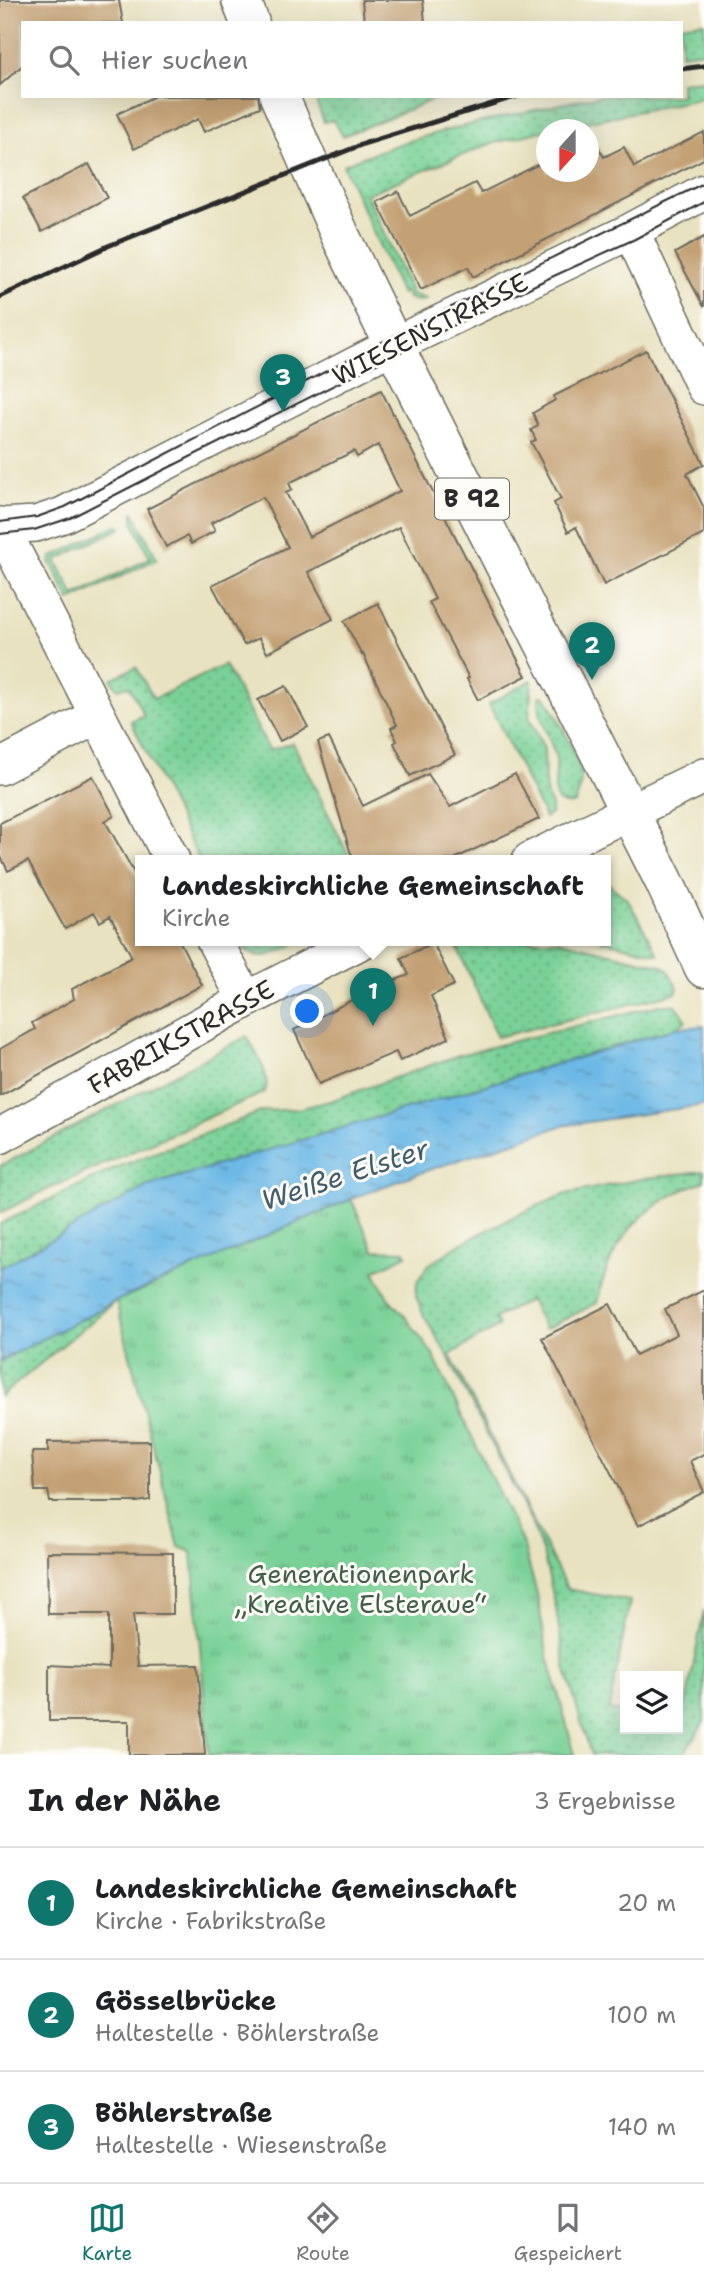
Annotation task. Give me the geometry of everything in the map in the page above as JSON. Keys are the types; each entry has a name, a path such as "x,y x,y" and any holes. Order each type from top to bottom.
{"main road":[{"path":"241,0 249,21"},
{"name":"B 92","path":"280,98 341,237 630,813 704,968"}],"street":[{"name":"WIESENSTRASSE","path":"0,526 36,524 63,515 394,345 631,231 704,192"},
{"path":"631,231 704,387"},
{"path":"0,526 169,855"},
{"path":"0,767 97,716"},
{"path":"541,855 704,776"},
{"path":"217,946 246,1000"},
{"name":"FABRIKSTRASSE","path":"0,1136 246,1000 352,946"}],"green space":[{"path":"704,22 704,51 683,54 683,25"},
{"path":"704,80 704,98 599,119 536,119 536,133 487,145 366,194 412,294 428,300 416,301 408,298 406,292 401,294 343,165 401,143 583,99 683,98 683,82"},
{"path":"315,98 441,98 343,136 333,120 324,122"},
{"path":"133,511 157,559 70,601 50,561 52,557 117,525 121,528 56,560 74,596 150,558 133,522"},
{"path":"225,665 269,750 293,743 349,855 197,855 131,721 144,715 129,686 118,689 111,679 136,667 154,699"},
{"path":"532,680 529,717 544,749 545,782 551,804 551,814 545,818 489,704"},
{"path":"543,695 571,746 581,776 575,803 572,804 562,803 555,794 556,758 539,707 539,698"},
{"path":"611,886 628,900 658,954 611,943"},
{"path":"243,946 290,946 277,953 260,956"},
{"path":"457,946 581,946 663,966 678,988 676,993 497,1037"},
{"path":"660,1005 675,1005 686,1021 677,1028 148,1186 0,1268 0,1224 113,1169 263,1111 298,1109 330,1101 459,1055"},
{"path":"247,1036 264,1071 267,1086 265,1092 0,1213 0,1166"},
{"path":"704,1171 704,1181 663,1200 632,1226 611,1260 597,1303 545,1329 530,1300 495,1318 499,1326 450,1355 567,1589 630,1601 609,1710 620,1713 620,1734 683,1734 683,1719 704,1610 704,1722 683,1755 591,1755 565,1667 556,1608 544,1557 530,1519 445,1351 424,1316 416,1296 417,1283 427,1266 462,1243 521,1213 566,1194 646,1178"},
{"name":"Generationenpark „Kreative Elsteraue“","path":"351,1199 374,1250 405,1251 407,1255 374,1271 388,1298 405,1316 433,1355 523,1544 537,1594 547,1653 575,1755 209,1755 192,1552 179,1547 116,1301"},
{"path":"116,1301 0,1397 0,1361"}],"water":[{"name":"Weiße Elster","path":"704,1026 704,1105 561,1126 408,1177 116,1301 0,1361 0,1268 148,1186 677,1028"}],"building":[{"path":"0,0 119,0 123,21 21,21 21,67 0,85"},
{"path":"362,0 423,0 425,21 364,21"},
{"path":"151,98 258,98 260,107 204,132 198,119 134,149 117,114"},
{"path":"704,132 704,159 473,277 468,267 421,290 377,202 398,191 410,216 475,183 481,193 536,166 536,182 599,182 599,148 604,157 624,147 634,167"},
{"path":"89,164 107,198 42,232 23,198"},
{"path":"704,237 704,307 675,253"},
{"path":"646,350 704,464 687,474 704,508 704,534 604,585 576,527 568,532 554,503 561,499 531,442 536,440 531,430 538,426 533,413 555,400 554,396"},
{"path":"381,390 526,676 478,700 429,602 435,599 399,527 308,572 333,619 267,653 259,638 244,645 212,585 288,547 263,497 211,523 215,531 191,544 187,536 166,547 147,509","holes":["378,445 400,491 309,537 286,493 292,490 289,483 354,451 357,457"]},
{"path":"378,603 455,755 410,776 394,743 397,741 391,728 397,725 344,621"},
{"path":"286,686 308,727 280,741 258,700"},
{"path":"329,738 363,806 428,774 450,807 515,774 539,819 463,855 352,855 318,742"},
{"path":"93,776 114,816 105,821 135,874 135,946 182,946 202,985 0,1096 0,1049 35,1029 32,1023 74,999 72,989 132,957 110,916 100,922 94,912 65,929 28,861 8,871 0,855 0,823"},
{"path":"427,946 434,946 454,985 431,996 449,1038 400,1061 396,1052 319,1084 294,1030 377,987 409,975 401,958"},
{"path":"704,1290 704,1454 690,1461 704,1492 638,1526 542,1338 610,1304 636,1355 677,1334 665,1309"},
{"path":"150,1441 150,1500 50,1502 48,1491 35,1491 32,1452 48,1452 48,1442"},
{"path":"47,1552 173,1553 173,1614 133,1614 138,1666 198,1665 205,1755 129,1755 129,1721 49,1721 49,1665 109,1668 109,1614 48,1614"}],"tram line":[{"path":"0,522 37,517 65,507 413,326 704,183"},
{"path":"0,534 34,530 70,518 545,280 635,239 704,202"}],"railway":[{"path":"683,69 704,66"},
{"path":"0,297 108,246 366,143 512,98"}],"place":[{"name":"Böhlerstraße","path":"283,412"},
{"name":"Gösselbrücke","path":"592,680"},
{"name":"Landeskirchliche Gemeinschaft","path":"373,1026"}]}
